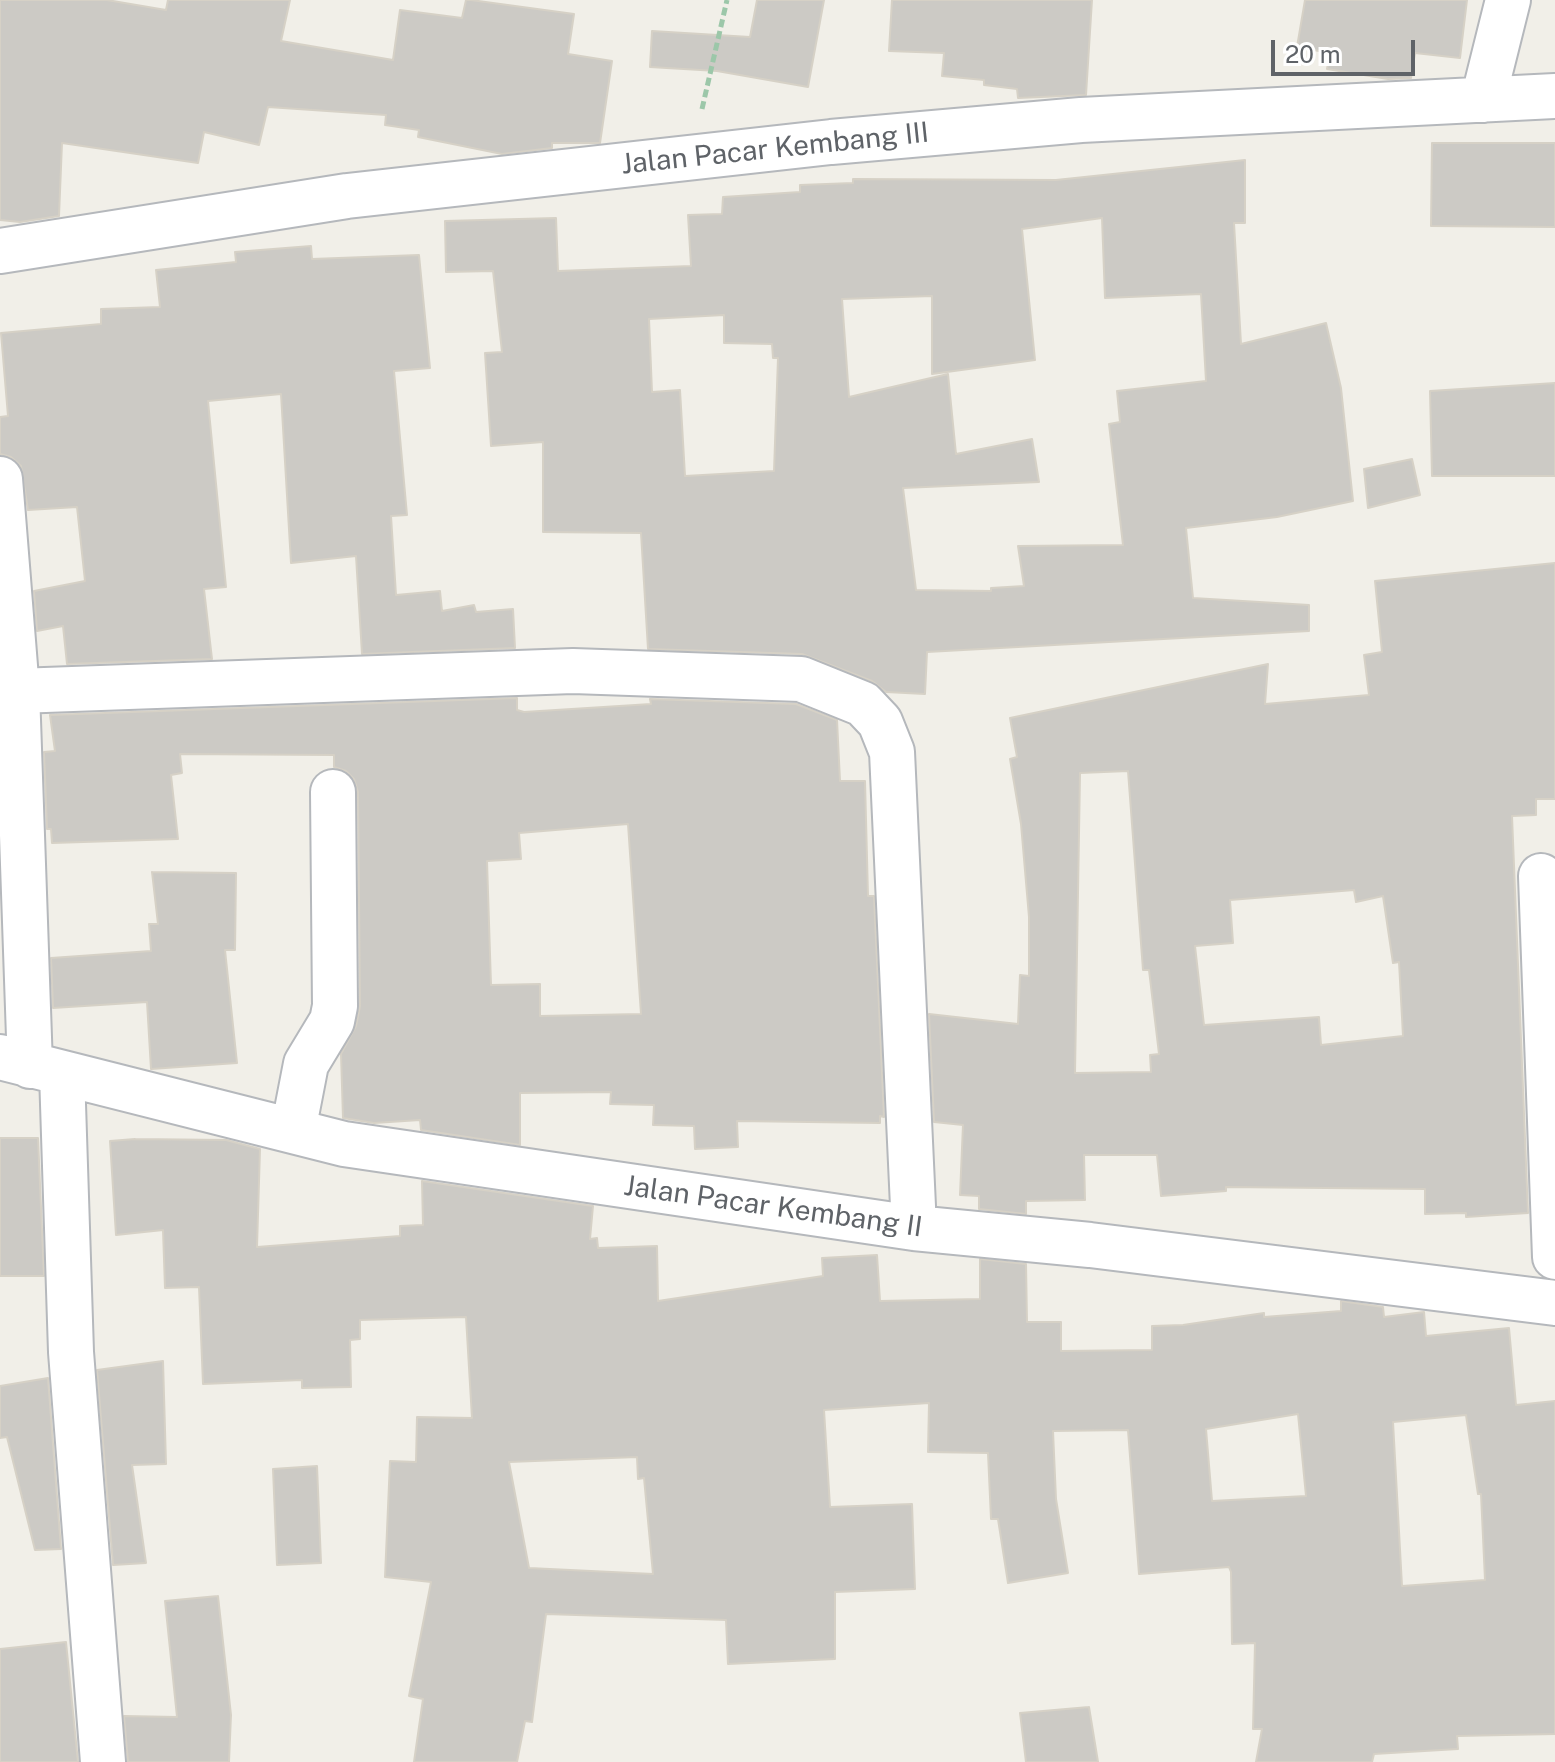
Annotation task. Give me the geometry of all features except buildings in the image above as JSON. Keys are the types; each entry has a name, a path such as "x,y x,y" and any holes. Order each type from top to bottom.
{"street":[{"path":"1483,100 1508,0"},
{"name":"Jalan Pacar Kembang III","path":"0,251 347,196 691,157 1066,121 1555,96"},
{"path":"0,479 17,691 31,1065 71,1352 103,1762"},
{"path":"17,691 573,671 801,679 863,704 880,722 892,752 914,1228"},
{"path":"293,1131 306,1064 332,1021 335,1006 333,792"},
{"path":"1541,876 1555,1257"},
{"name":"Jalan Pacar Kembang II","path":"31,1065 344,1144 914,1228 1090,1245 1555,1303"}],"path":[{"path":"691,157 727,0"}]}
